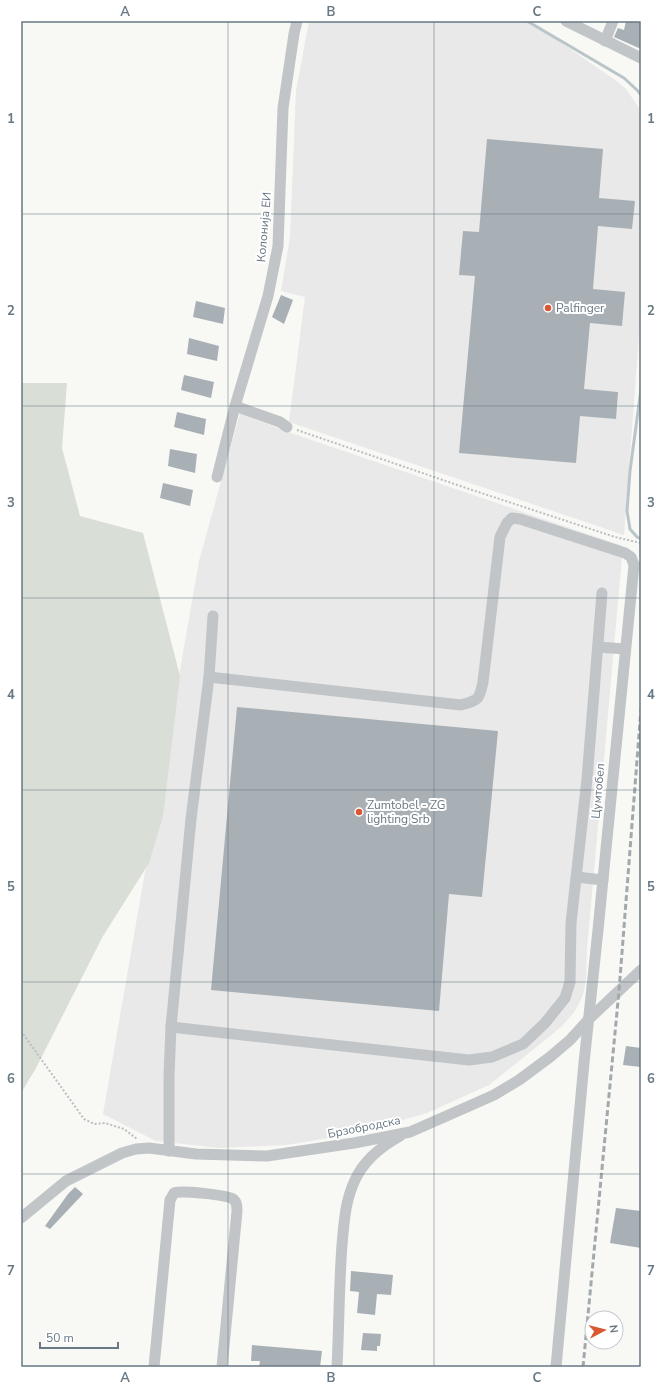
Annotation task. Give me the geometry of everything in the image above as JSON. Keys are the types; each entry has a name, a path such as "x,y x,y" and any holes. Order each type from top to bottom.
{"street":[{"name":"Колонија ЕИ","path":"217,477 235,406 268,296 278,246 284,108 294,34 298,21"},
{"path":"566,21 641,58"},
{"path":"605,41 613,21"},
{"path":"235,406 280,422 286,427"},
{"name":"Цумтобел","path":"209,677 461,705 474,702 480,697 483,682 500,537 507,523 512,518 520,519 625,553 631,557 634,565 588,1019 556,1367"},
{"path":"171,1027 469,1060 492,1057 523,1044 545,1024 565,998 570,982 571,923 587,778 602,593"},
{"path":"169,1150 169,1076 171,1027 191,819 209,677 213,616"},
{"path":"598,647 625,649"},
{"path":"576,878 603,880"},
{"name":"Брзобродска","path":"21,1218 66,1180 122,1152 149,1148 196,1154 268,1156 354,1143 410,1132 494,1095 519,1080 570,1040 588,1019 641,970"},
{"path":"337,1367 341,1261 345,1212 349,1196 355,1179 374,1154 391,1141 410,1132"},
{"path":"154,1367 170,1200 174,1193 182,1192 227,1197 234,1200 237,1204 222,1367"}],"path":[{"path":"286,427 615,537 641,543"},
{"path":"21,1031 84,1119 94,1124 105,1123 124,1129 149,1148"}],"shaded area":[{"path":"309,21 530,21 618,82 626,89 641,111 641,309 624,535 289,422 305,297 281,291 290,237 296,91"},
{"path":"21,383 67,383 62,448 80,516 143,533 180,676 163,816 149,863 103,936 36,1068 21,1093"},
{"path":"240,413 288,432 623,546 587,949 586,980 583,995 575,1011 562,1026 489,1085 427,1113 355,1134 286,1145 219,1148 156,1141 103,1114 199,561"}],"building":[{"path":"626,21 641,21 641,49 614,37 618,28 624,30"},
{"name":"Palfinger","path":"487,139 603,149 599,198 635,201 632,229 598,226 593,289 625,292 622,326 590,323 584,389 618,392 616,419 580,416 576,463 459,453 475,276 459,275 463,231 479,232"},
{"path":"281,295 293,300 284,324 272,317"},
{"path":"196,301 225,308 223,324 193,317"},
{"path":"189,338 219,346 217,361 187,354"},
{"path":"184,375 214,382 211,398 181,390"},
{"path":"177,412 206,419 204,435 174,427"},
{"path":"170,449 197,454 195,473 168,466"},
{"path":"163,483 193,490 190,506 160,498"},
{"name":"Zumtobel - ZG lighting Srb","path":"237,707 498,731 482,897 449,894 439,1011 211,990"},
{"path":"626,1046 641,1048 641,1067 623,1065"},
{"path":"75,1187 83,1194 50,1229 45,1226 68,1194"},
{"path":"616,1208 641,1211 641,1248 610,1243"},
{"path":"351,1271 393,1275 391,1295 377,1294 375,1315 357,1313 359,1292 350,1291"},
{"path":"363,1333 381,1334 380,1346 377,1346 377,1351 361,1350"},
{"path":"252,1345 322,1351 320,1367 259,1367 260,1361 251,1361"}],"waterway":[{"path":"527,21 624,78 641,95"},
{"path":"641,389 630,471 627,511 630,529 637,537 641,539"}],"railway":[{"path":"583,1367 619,991 641,709"}],"place":[{"name":"Palfinger","path":"548,308"},
{"name":"Zumtobel - ZG lighting Srb","path":"359,812"}]}
